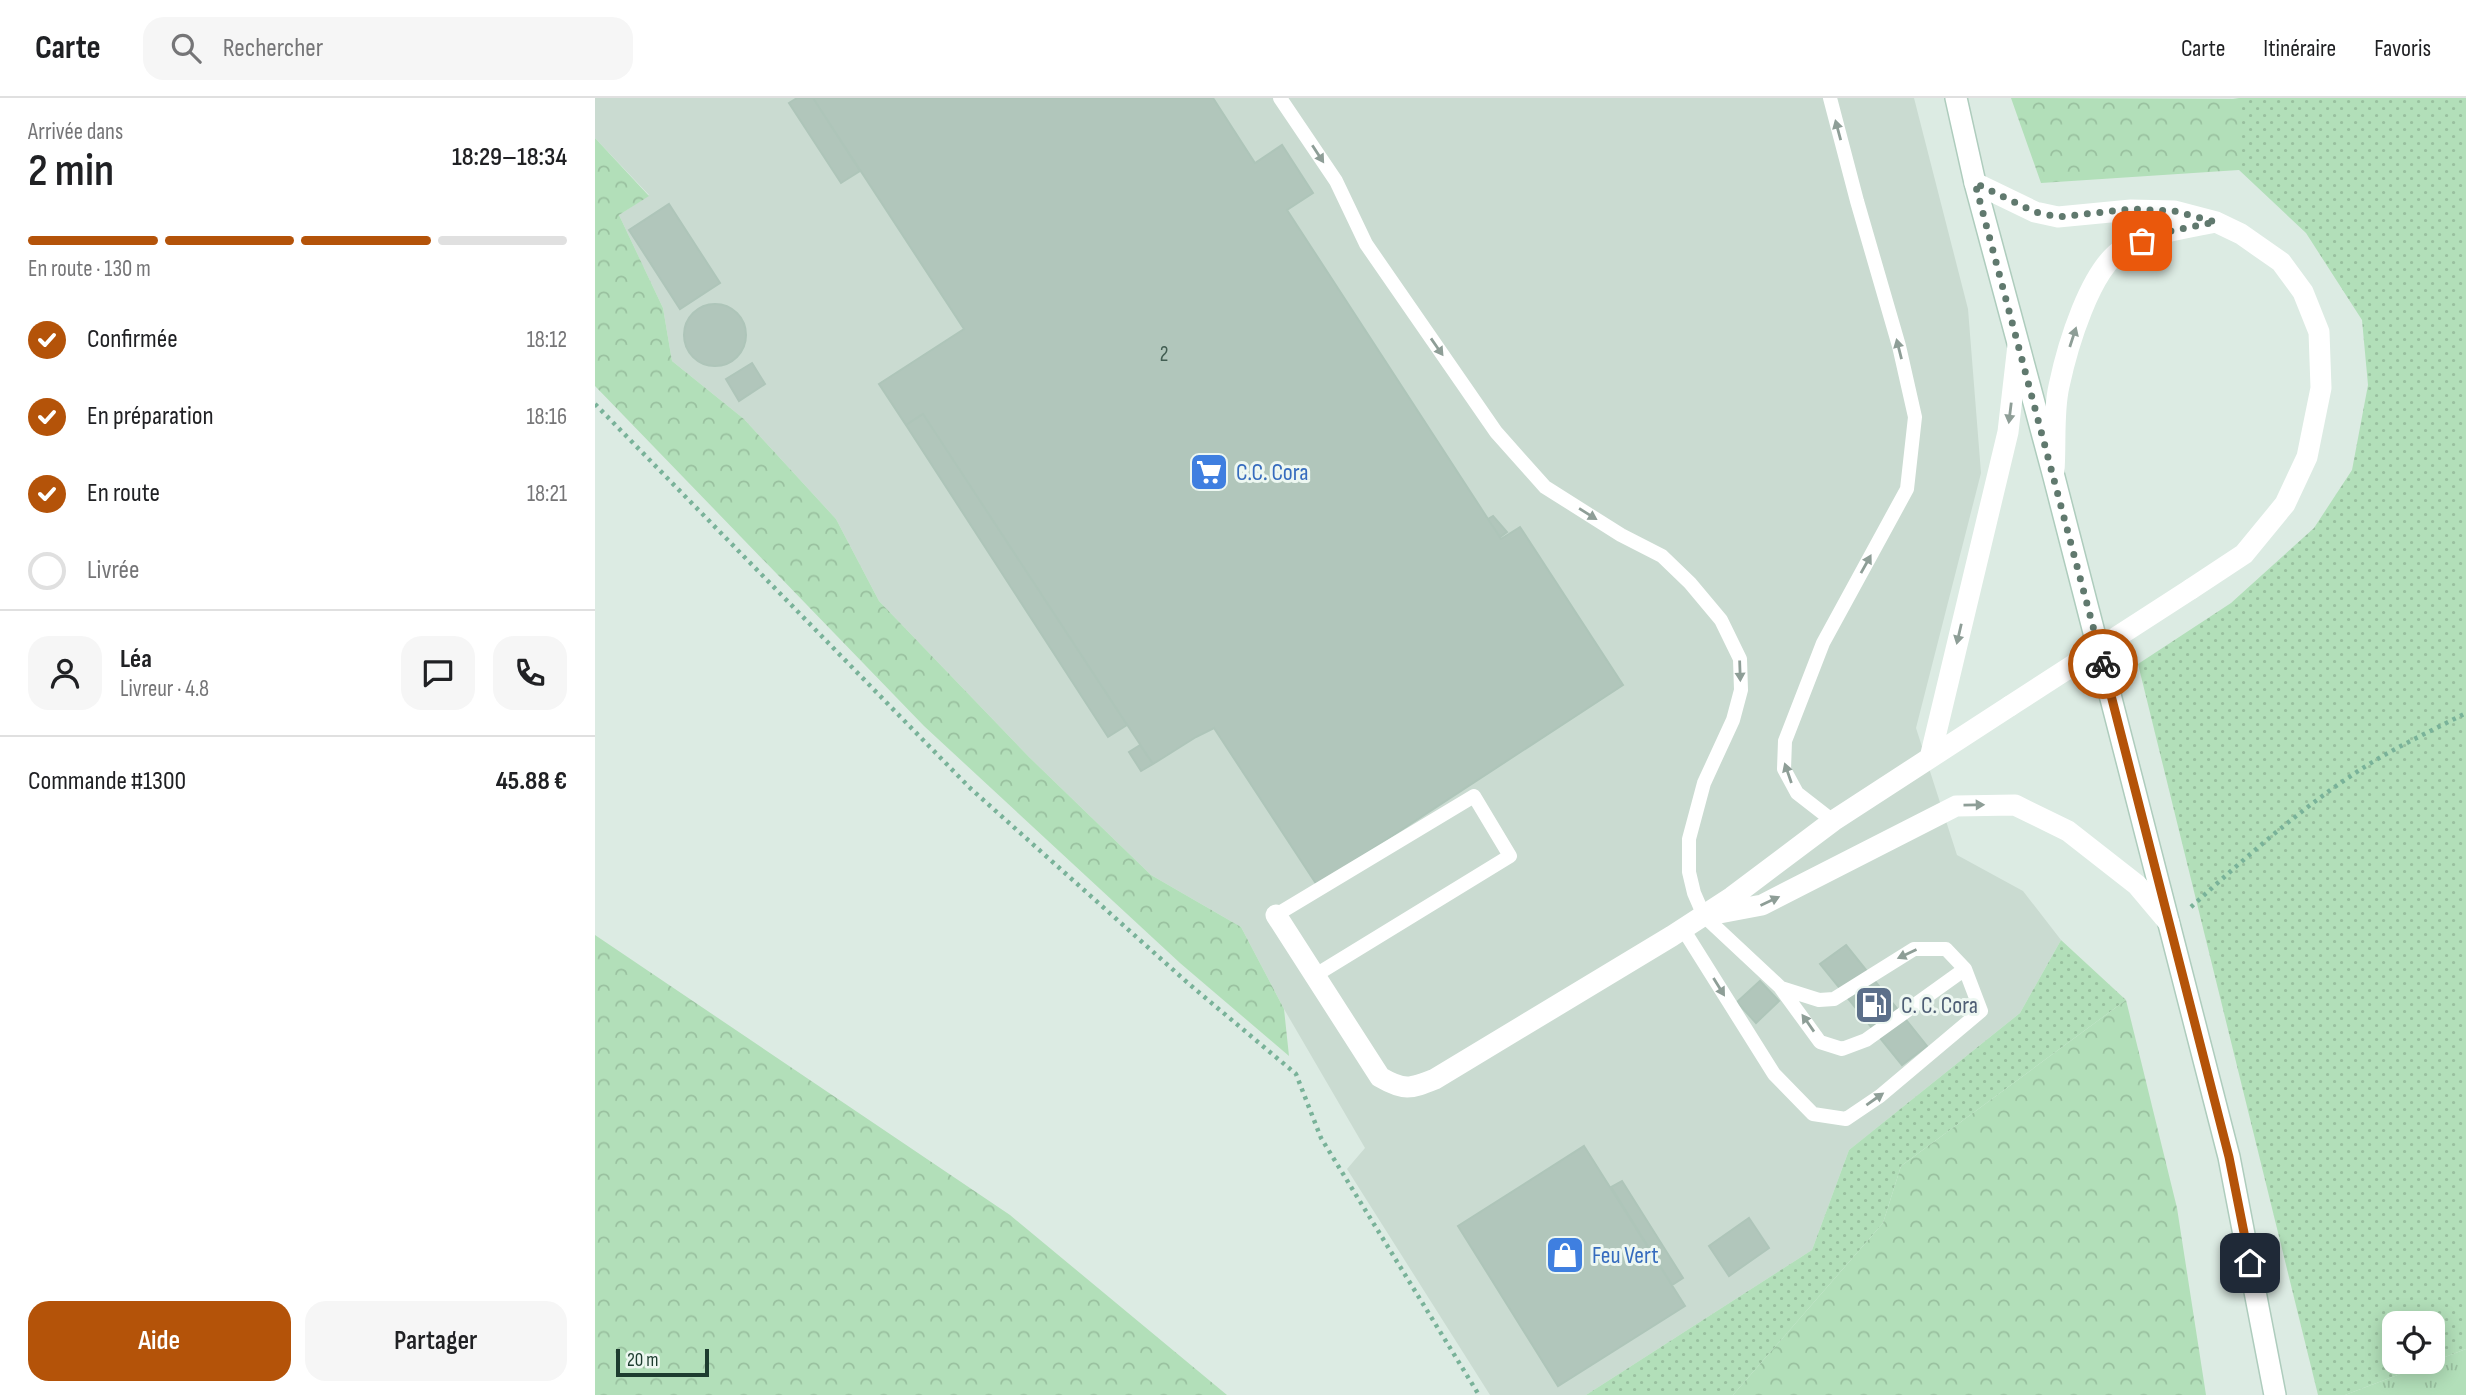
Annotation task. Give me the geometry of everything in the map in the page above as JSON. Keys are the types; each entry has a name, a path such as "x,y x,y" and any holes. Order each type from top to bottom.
{"street":[{"path":"1955,98 2229,1157 2275,1395"},
{"path":"1276,915 1380,1077 1394,1085 1412,1088 1435,1079 1704,916 1833,821 2245,554 2285,505 2307,457 2321,388 2319,332 2302,292 2281,262 2241,234 2216,222 2174,211 2131,209 2058,217 2035,212 1975,183"},
{"path":"2054,477 2058,388 2081,312 2097,277 2122,249 2161,233 2216,222"},
{"path":"1930,758 2008,432 2018,345"},
{"path":"1704,916 1762,905 1956,806 2015,805 2068,831 2137,885 2169,923"}],"lane":[{"path":"1280,98 1336,181 1366,244 1496,432 1545,487 1621,535 1662,556 1690,583 1721,620 1740,659 1741,690 1733,720 1704,783 1689,839 1689,872 1704,916 1780,988 1820,1042 1842,1049 1866,1040 1965,969"},
{"path":"1830,98 1899,346 1915,417 1907,489 1822,643 1786,741 1784,769 1797,793 1833,821"},
{"path":"1276,915 1474,796 1510,856 1314,976"},
{"path":"1683,929 1774,1074 1813,1114 1846,1119 1880,1096 1981,1011 1965,969 1946,949 1914,949 1834,999 1819,1000 1780,988"}],"path":[{"path":"595,404 969,788 1189,984 1296,1074 1321,1138 1479,1395"},
{"path":"2188,910 2285,825 2367,765 2466,713"}],"shaded area":[{"path":"595,98 1914,98 1968,309 1981,473 1916,728 1957,855 2023,891 2061,940 2020,1013 1849,1150 1812,1250 1586,1395 1490,1395 1347,1169 1365,1148 1284,1009 1241,927 1151,875 1029,757 879,601 836,519 744,419 672,361 663,308 619,215 649,195 595,138"}],"green space":[{"path":"2011,98 2239,99 2239,170 2041,183"},
{"path":"2233,98 2466,98 2466,1349 2445,1357 2445,1311 2382,1311 2382,1374 2400,1374 2345,1395 2318,1395 2138,664 2231,603 2314,528 2352,470 2368,385 2362,320 2306,233 2239,170 2239,99"},
{"path":"595,138 649,196 619,215 663,308 672,361 744,419 836,519 879,601 1029,757 1151,875 1241,927 1284,1009 1289,1056 1180,963 924,726 595,386"},
{"path":"595,935 1010,1215 1227,1395 595,1395"},
{"path":"2061,940 2126,1000 1901,1166 1883,1223 1733,1395 1586,1395 1812,1250 1849,1150 2020,1013"},
{"path":"2126,1000 2177,1208 2206,1395 1733,1395 1883,1223 1901,1166"},
{"path":"2466,1349 2466,1395 2345,1395 2400,1374 2445,1374 2445,1357"}],"building":[{"path":"797,98 813,98 860,171 841,183 789,103"},
{"name":"C.C. Cora","path":"813,98 1213,98 1255,163 1282,145 1313,193 1287,210 1501,539 1520,527 1623,685 1317,885 1214,728 1153,764 923,414 906,425 879,384 964,329"},
{"path":"669,204 720,283 680,309 629,230"},
{"path":"709,304 721,304 737,313 744,323 744,347 737,357 721,366 709,366 698,361 689,352 684,341 684,329 689,318 698,309"},
{"path":"752,363 765,384 739,401 726,379"},
{"path":"923,414 1127,725 1108,737 906,425"},
{"path":"1493,516 1507,532 1500,537 1488,519"},
{"path":"1140,745 1153,764 1141,771 1129,752"},
{"name":"C. C. Cora","path":"1846,945 1927,1046 1902,1065 1820,964"},
{"path":"1760,981 1779,1001 1756,1023 1737,1002"},
{"name":"Feu Vert","path":"1584,1146 1685,1306 1558,1386 1458,1226"},
{"path":"1622,1181 1683,1278 1672,1285 1611,1187"},
{"path":"1749,1218 1769,1248 1729,1276 1709,1246"}],"way so far":[{"path":"2103,664 1975,183 2035,212 2058,217 2131,209 2174,211 2216,222 2161,233 2142,241"}],"place":[{"name":"C.C. Cora","path":"1209,472"},
{"name":"C. C. Cora","path":"1874,1005"},
{"name":"Feu Vert","path":"1565,1255"}],"route":[{"path":"2103,664 2229,1157 2250,1263"}]}
